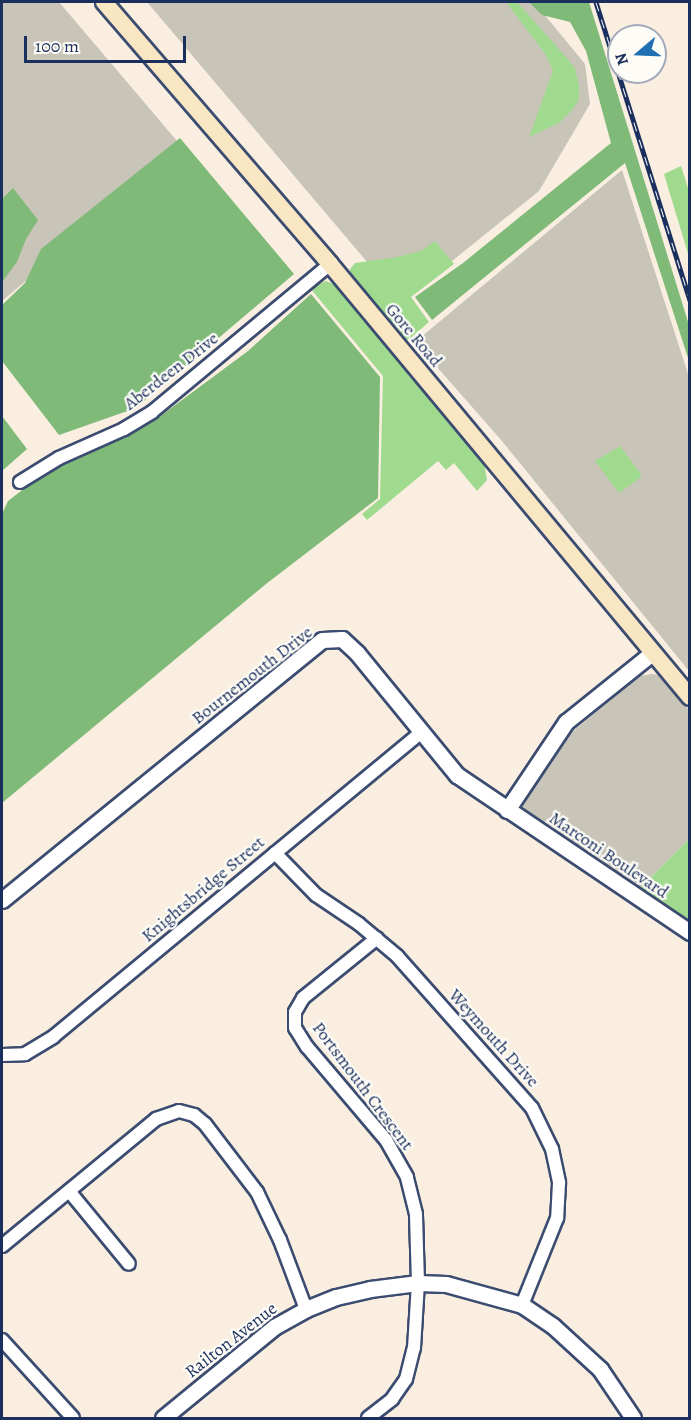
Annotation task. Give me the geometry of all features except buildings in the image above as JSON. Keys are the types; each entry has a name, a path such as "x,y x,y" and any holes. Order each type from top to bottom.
{"main road":[{"name":"Gore Road","path":"104,2 330,264 690,697"}],"street":[{"name":"Aberdeen Drive","path":"20,482 59,458 124,429 152,412 330,264"},
{"name":"Bournemouth Drive","path":"2,900 321,640 342,639 350,646 457,775 507,810"},
{"path":"507,810 566,722 652,653"},
{"name":"Knightsbridge Street","path":"2,1055 25,1054 53,1037 420,733"},
{"name":"Marconi Boulevard","path":"507,810 690,932"},
{"name":"Weymouth Drive","path":"275,853 316,895 377,938 397,956 532,1108 552,1149 560,1183 557,1218 522,1305"},
{"name":"Portsmouth Crescent","path":"368,1419 392,1399 406,1379 414,1348 418,1283 416,1214 407,1177 386,1140 307,1047 295,1028 295,1012 303,998 377,938"},
{"path":"2,1246 156,1119 178,1111 194,1114 205,1124 257,1192 280,1240 306,1309"},
{"path":"69,1191 129,1264"},
{"name":"Railton Avenue","path":"163,1419 273,1327 306,1309 336,1297 370,1289 418,1283 446,1284 522,1305 553,1326 600,1369 633,1419"},
{"path":"2,1340 73,1419"}],"shaded area":[{"path":"2,2 59,2 183,148 2,301"},
{"path":"147,2 534,2 585,64 590,104 539,191 401,302"},
{"path":"622,170 689,377 689,671 502,441 415,342"},
{"path":"660,675 689,710 689,839 639,889 530,818 523,806 527,792 566,737 640,676"}],"green space":[{"path":"506,2 517,2 565,56 575,68 579,86 579,100 572,110 559,123 529,137 553,71 546,55"},
{"path":"529,2 589,2 607,60 607,84 614,84 689,325 689,361 625,163 432,320 415,297 463,263 611,143 586,51 570,22 542,15"},
{"path":"180,138 294,274 136,408 59,435 2,361 2,305 25,283 41,249"},
{"path":"681,166 689,191 689,257 664,174"},
{"path":"13,188 38,220 26,239 17,262 2,282 2,199"},
{"path":"435,241 454,264 411,297 429,322 406,342 350,275 350,269 355,263 421,251"},
{"path":"326,281 335,285 484,463 487,480 477,491 454,463 446,470 438,461 367,520 362,514 380,499 383,376 310,288"},
{"path":"311,294 380,377 378,498 266,584 2,803 2,514 8,501 39,477 151,423 248,351"},
{"path":"2,416 27,449 2,471"},
{"path":"620,446 641,474 640,478 619,493 595,461"},
{"path":"689,839 689,923 639,889"}],"railway":[{"path":"596,2 690,301"}]}
